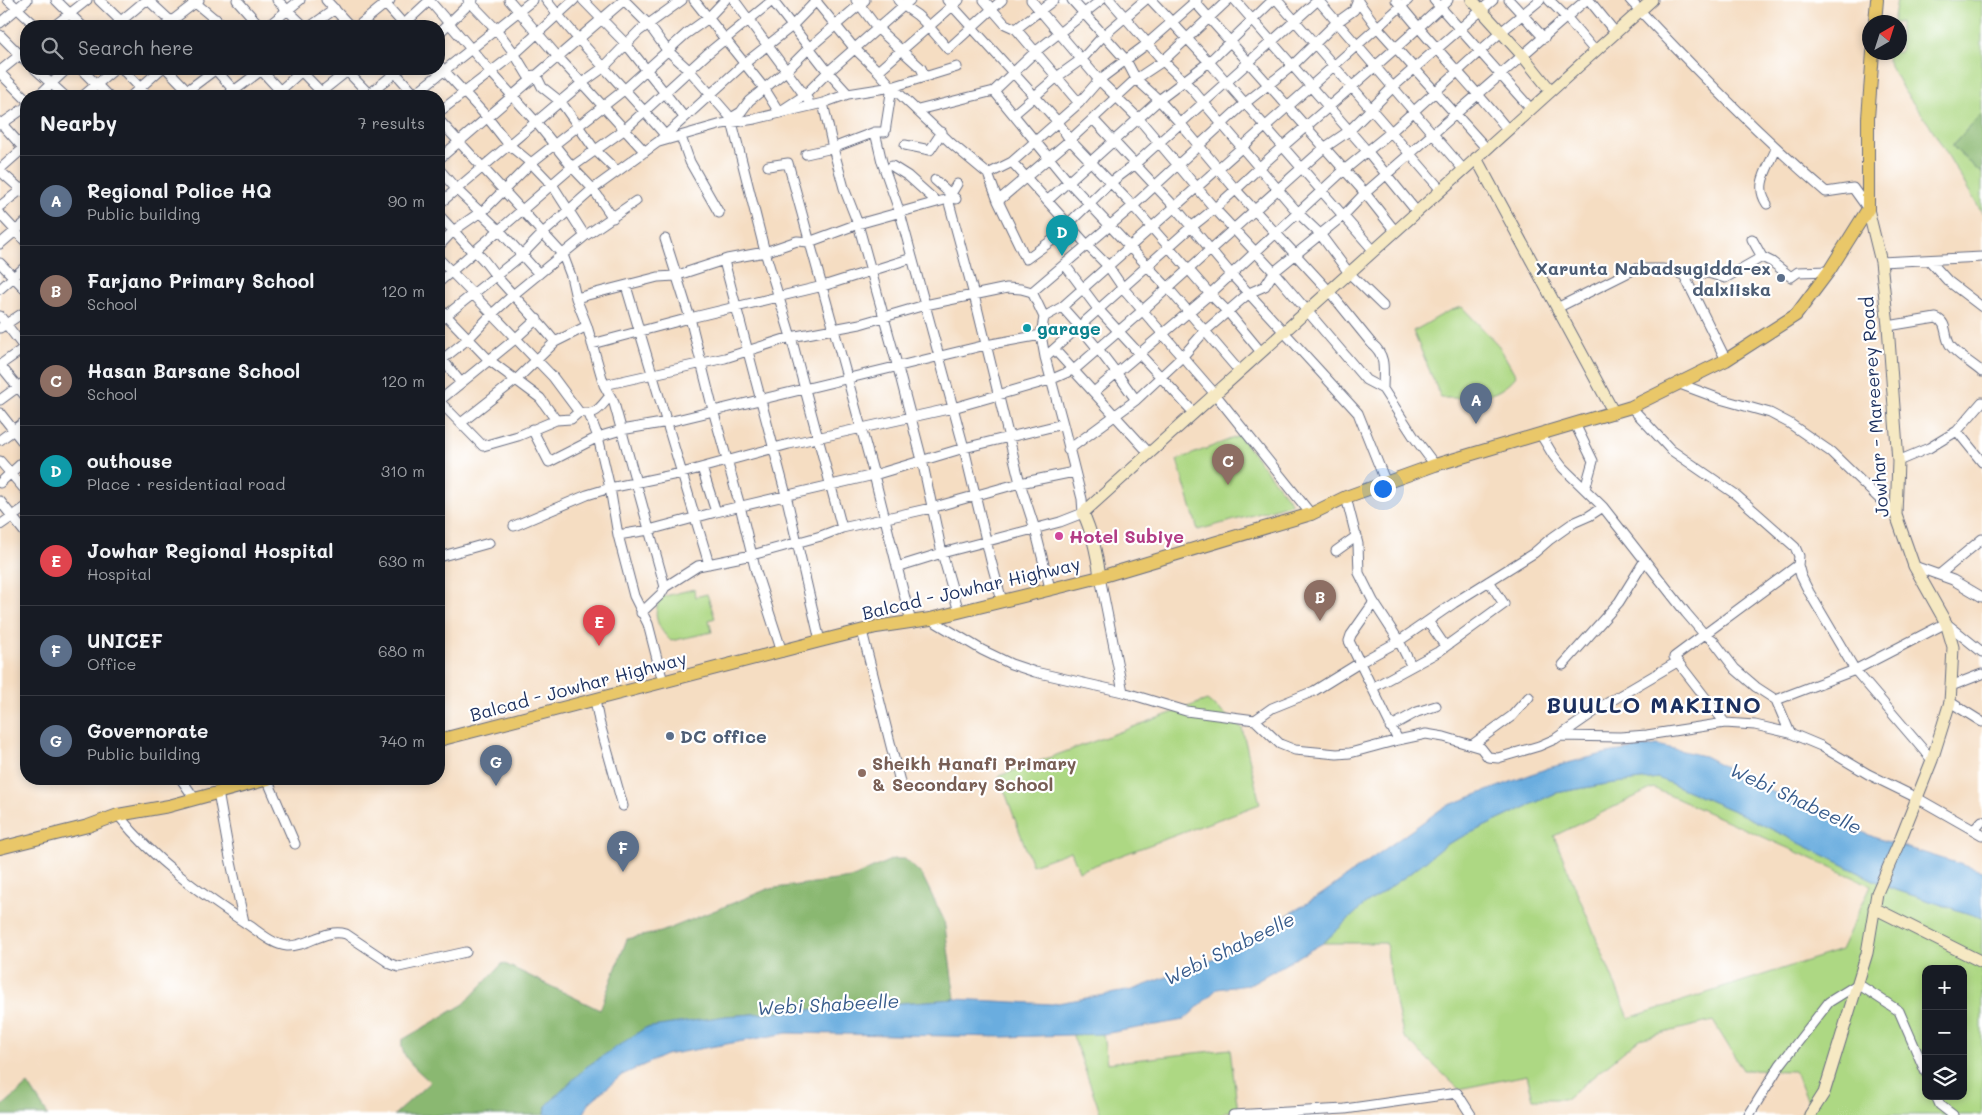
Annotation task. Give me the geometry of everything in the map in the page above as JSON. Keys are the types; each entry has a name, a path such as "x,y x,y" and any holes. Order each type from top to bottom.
{"main road":[{"path":"1876,15 1877,0"},
{"path":"1868,209 1868,118 1872,60"},
{"name":"Balcad - Jowhar Highway","path":"445,738 820,641 862,631 930,619 1100,577 1311,514 1346,497 1435,466 1631,407 1726,360 1796,315 1829,270 1868,209"},
{"path":"0,848 88,826 118,815 195,799 245,785"}],"street":[{"path":"8,0 30,20"},
{"path":"0,23 27,0"},
{"path":"56,0 76,20"},
{"path":"62,20 87,0"},
{"path":"99,0 116,20"},
{"path":"126,20 148,0 167,20"},
{"path":"239,0 255,20"},
{"path":"277,0 298,20"},
{"path":"275,20 300,0"},
{"path":"326,0 344,20"},
{"path":"409,20 429,0 445,20"},
{"path":"509,0 645,152"},
{"path":"445,65 533,0"},
{"path":"546,0 577,40 644,110 662,138"},
{"path":"445,108 514,53 574,0"},
{"path":"584,0 626,44 684,118"},
{"path":"445,154 624,0 649,24 668,50 712,95 732,120 765,252 791,338 842,528"},
{"path":"445,199 582,83 603,68 649,24 682,0"},
{"path":"694,0 764,88 779,112"},
{"path":"445,240 453,231 480,213 531,163 624,90 686,34 708,19 726,0"},
{"path":"734,0 769,44 806,95 811,106"},
{"path":"445,277 553,186 572,167 625,129 707,54 772,0 828,72 848,94"},
{"path":"445,312 472,295 496,276 522,255 543,233 593,189 662,138 712,95 745,63 792,27 816,0 855,49 878,71 892,88 942,132 952,144 988,174 998,201 1026,259 1054,239 1110,183 1158,144 1318,0 1355,46 1393,87 1412,112 1434,134 1463,170"},
{"path":"984,0 1005,24 1016,29 1079,103"},
{"path":"779,112 806,95 828,72 878,29 904,2 948,49 1002,0"},
{"path":"1031,0 1099,80 1139,120 1158,144 1198,186 1215,209 1235,228 1274,272 1366,380 1383,389 1435,466"},
{"path":"1016,29 1054,0"},
{"path":"1072,0 1126,60 1136,79 1180,123 1236,190 1275,234 1296,253 1372,344 1380,350 1383,360 1383,389"},
{"path":"918,110 994,91 1034,52 1101,0"},
{"path":"1110,0 1147,44 1183,80 1299,214 1320,234 1349,273 1382,306"},
{"path":"1014,114 1057,77 1082,59 1103,36 1145,0"},
{"path":"1151,0 1209,62 1374,251"},
{"path":"998,201 1070,140 1136,79 1163,61 1228,0"},
{"path":"1235,0 1387,174 1417,212"},
{"path":"1047,200 1139,120 1159,100 1209,62 1275,0 1441,190"},
{"path":"1032,292 1088,246 1244,104 1292,66 1336,23 1354,10 1357,0"},
{"path":"1357,0 1377,27 1487,149"},
{"path":"1044,357 1191,227 1215,209 1259,167 1396,48 1438,4 1448,0"},
{"path":"1472,0 1523,56 1551,91"},
{"path":"514,526 587,495 610,488 637,484 774,448 952,408 999,393 1050,380 1074,369 1142,312 1324,148 1349,131 1393,87 1416,69 1493,0"},
{"path":"1509,0 1544,38"},
{"path":"1094,392 1210,294 1344,171 1391,132 1501,32 1540,0"},
{"path":"1549,0 1595,51"},
{"path":"1068,450 1136,400 1183,356 1205,331 1249,293 1265,286 1274,272 1344,215 1365,193 1587,0 1614,32"},
{"path":"1630,0 1776,150 1826,192 1853,188 1868,209"},
{"path":"897,567 1083,513 1614,32 1652,0"},
{"path":"175,20 195,1 216,19"},
{"path":"365,20 386,1 399,20"},
{"path":"445,27 470,1 496,29 528,76 536,76"},
{"path":"988,174 1012,162 1079,103 1099,80 1147,44 1195,1 1365,193 1395,231"},
{"path":"732,120 749,101 787,70 860,2 878,29 900,51 921,68 925,77"},
{"path":"878,71 952,2 972,28 1058,122 1070,140 1133,206 1228,312 1261,352"},
{"path":"1044,317 1062,307 1174,206 1312,87 1402,2 1418,27 1479,94 1508,130"},
{"path":"1438,4 1531,109"},
{"path":"320,20 334,9"},
{"path":"445,20 513,95 572,167 593,189 612,218"},
{"path":"0,35 20,52"},
{"path":"20,58 0,72 20,93"},
{"path":"662,138 681,136 732,120 755,119 824,103 848,94 892,88 958,67"},
{"path":"445,72 487,117 509,144 553,186 585,236"},
{"path":"42,75 59,90"},
{"path":"44,90 60,75"},
{"path":"87,75 102,90"},
{"path":"91,90 108,75"},
{"path":"128,75 140,88"},
{"path":"138,90 154,75"},
{"path":"172,75 184,90"},
{"path":"191,90 208,75"},
{"path":"219,75 230,90"},
{"path":"238,90 255,75"},
{"path":"266,75 277,90"},
{"path":"284,90 296,75"},
{"path":"305,75 316,90"},
{"path":"325,90 341,75"},
{"path":"352,75 364,90"},
{"path":"375,90 391,75"},
{"path":"399,75 410,90"},
{"path":"420,90 434,75"},
{"path":"536,76 542,87 561,102 594,150 617,171"},
{"path":"806,154 833,148 875,132 884,132 892,88"},
{"path":"994,91 1089,204 1168,288 1187,313 1240,372"},
{"path":"824,103 833,148 844,188 858,224 898,368 909,417 922,460 942,553 959,612"},
{"path":"20,111 1,124 20,143"},
{"path":"1093,119 1174,206 1231,274 1358,413 1386,483"},
{"path":"445,127 522,212 563,254 604,385 622,430 665,587"},
{"path":"875,132 882,162 900,213 940,357 1002,601"},
{"path":"906,145 930,150 942,132"},
{"path":"681,136 690,162 719,213"},
{"path":"1767,204 1762,196 1760,185 1776,150"},
{"path":"20,152 0,170 20,186"},
{"path":"1476,158 1614,413"},
{"path":"1012,162 1108,266 1142,312 1163,333 1215,394 1311,514"},
{"path":"768,166 788,163 874,475 911,622"},
{"path":"892,166 908,176 937,202"},
{"path":"445,176 500,231 539,274"},
{"path":"935,180 951,197 1020,483 1036,528 1050,588"},
{"path":"576,298 658,278 675,276 724,261 765,252 797,241 809,242 858,224 951,197 957,184"},
{"path":"0,206 20,193"},
{"path":"445,355 468,338 513,295 585,236 636,201"},
{"name":"Jowhar - Mareerey Road","path":"1810,1115 1824,1093 1858,984 1867,953 1877,893 1932,760 1950,702 1953,647 1946,623 1914,566 1896,515 1898,461 1888,326 1881,262 1868,209"},
{"path":"0,214 20,235"},
{"path":"445,222 470,249 476,251 555,342"},
{"path":"0,244 20,227"},
{"path":"665,239 675,276 690,318 752,555 782,652"},
{"path":"1752,239 1762,257 1772,262 1791,277 1798,272 1829,270"},
{"path":"1557,308 1635,269 1663,269 1684,275 1708,273 1725,278 1762,257"},
{"path":"1881,262 1982,257"},
{"path":"592,344 737,306 823,286 912,258"},
{"path":"1929,260 1948,281 1982,308"},
{"path":"724,261 786,495 820,641"},
{"path":"0,263 20,284"},
{"path":"1065,265 1098,309 1141,353 1194,413"},
{"path":"445,266 553,377 579,412 589,414 596,412 610,396"},
{"path":"0,289 20,272"},
{"path":"1684,275 1726,360"},
{"path":"626,286 709,564"},
{"path":"604,385 725,358 791,338 884,318 925,305 1007,288 1021,288 1032,292 1044,317 1041,335 1044,357 1063,424 1083,513 1097,553 1123,692"},
{"path":"1062,307 1117,372 1136,400"},
{"path":"3,326 20,315"},
{"path":"0,316 3,326 20,344"},
{"path":"445,318 468,338 489,360 540,398 556,420"},
{"path":"445,396 537,319"},
{"path":"1888,326 1939,319 1943,321 1950,345 1982,372"},
{"path":"461,422 517,379 555,342 587,326"},
{"path":"532,429 549,462 598,437 622,430 668,422 760,398 898,368 986,345 1041,335"},
{"path":"1054,349 1149,453"},
{"path":"20,352 0,365 20,390"},
{"path":"445,364 462,383"},
{"path":"1680,384 1720,399 1770,413 1789,423 1830,452 1896,515"},
{"path":"0,400 18,387"},
{"path":"1898,461 1929,448 1957,431 1982,402"},
{"path":"445,407 483,446 518,436 556,420 571,419 579,412"},
{"path":"1631,407 1671,450 1735,494 1795,547 1799,556 1798,565 1809,592 1855,670 1932,760"},
{"path":"0,413 20,439"},
{"path":"589,414 598,437 610,488 618,535 634,596 648,624 663,682"},
{"path":"618,535 649,530 740,506 874,475 964,448 1063,424"},
{"path":"1575,424 1593,461 1585,490"},
{"path":"0,440 20,425"},
{"path":"1957,431 1982,462"},
{"path":"1541,435 1553,455 1603,507 1704,634 1713,640 1744,678 1776,700 1790,733"},
{"path":"0,461 20,485"},
{"path":"0,483 20,465"},
{"path":"702,468 716,512"},
{"path":"642,613 661,594 665,587 691,569 752,555 821,536 842,528 931,508 1020,483 1074,472"},
{"path":"1346,497 1358,544 1359,573 1373,601 1399,641 1411,665"},
{"path":"0,501 20,526"},
{"path":"1255,720 1272,708 1314,691 1399,641 1534,553 1574,523 1603,507"},
{"path":"0,525 20,512"},
{"path":"1336,551 1356,536"},
{"path":"1940,574 1982,539"},
{"path":"445,555 489,543"},
{"path":"1563,665 1619,602 1646,560"},
{"path":"1725,723 1674,657 1798,565"},
{"path":"1914,566 1940,574 1981,595"},
{"path":"1372,688 1411,665 1438,652 1504,604 1490,580"},
{"path":"1373,601 1349,638 1390,727 1398,740"},
{"path":"930,619 982,650 1011,664 1034,672 1123,692 1186,710 1255,720 1280,744 1295,750 1343,753 1426,734 1444,736 1481,748 1488,757 1498,758 1539,746 1560,736 1604,705 1677,662"},
{"path":"1428,621 1445,646"},
{"path":"1776,700 1855,670 1946,623 1982,652"},
{"path":"862,631 900,782"},
{"path":"1951,686 1982,674"},
{"path":"1472,746 1512,716 1529,697"},
{"path":"595,700 623,806"},
{"path":"1950,702 1982,722"},
{"path":"1390,727 1417,712 1436,706"},
{"path":"1560,736 1647,735 1725,723 1756,725 1790,733 1822,746 1868,774 1916,798 1978,833 1982,821"},
{"path":"185,785 195,799"},
{"path":"270,785 295,844"},
{"path":"218,792 244,922"},
{"path":"118,815 152,854 188,884 266,936 287,946 328,934 341,933 346,934 391,964 399,967 466,952"},
{"path":"1874,908 1982,962"},
{"path":"1749,1115 1780,1065 1829,1002 1858,984 1898,1011 1922,1064"},
{"path":"1233,1115 1345,1112 1457,1093 1471,1115"},
{"path":"1938,1100 1940,1105 1953,1115"}],"green space":[{"path":"1897,0 1982,0 1982,113 1952,146 1982,174 1982,213 1931,127 1904,91 1887,60 1907,60 1907,15 1894,15"},
{"path":"1982,113 1982,174 1952,146"},
{"path":"1462,307 1499,346 1516,376 1500,390 1491,394 1473,398 1441,398 1413,331 1443,314"},
{"path":"1239,436 1292,503 1198,530 1177,460"},
{"path":"694,589 695,597 707,594 715,618 709,620 712,632 671,641 657,621 658,603 661,597"},
{"path":"1207,700 1242,728 1260,804 1079,871 1071,851 1032,865 999,776"},
{"path":"1658,778 1741,814 1890,888 1982,918 1982,1115 1800,1115 1808,1102 1795,1071 1743,1070 1713,1021 1639,1039 1566,1099 1533,1099 1527,1075 1459,1089 1404,1037 1392,986 1386,943 1323,943 1363,906 1409,874 1445,845 1556,793","holes":["1653,788 1871,885 1841,950 1629,1018 1554,836"]},
{"path":"893,859 905,859 922,875 944,920 955,999 726,1016 546,1106 545,1115 394,1115 430,1082 406,1058 403,1052 402,1040 464,1004 503,963 600,1010 627,939 661,932 768,889 851,878"},
{"path":"1072,1033 1103,1034 1107,1063 1230,1049 1238,1111 1224,1112 1224,1115 1101,1115"},
{"path":"28,1084 48,1115 0,1115 0,1108"}],"water":[{"path":"1657,745 1704,756 1783,797 1876,838 1982,871 1982,918 1890,888 1741,814 1658,778 1607,784 1556,793 1445,845 1409,874 1363,906 1323,943 1248,985 1217,989 1184,1020 1103,1034 1004,1037 787,1033 666,1055 622,1075 590,1102 583,1115 545,1115 546,1106 586,1067 645,1028 726,1016 955,999 1052,1004 1132,990 1215,959 1322,894 1444,807 1548,768 1607,753"}],"place":[{"name":"outhouse","path":"1062,256"},
{"name":"Xarunta Nabadsugidda-ex dalxiiska","path":"1781,278"},
{"name":"garage","path":"1027,328"},
{"name":"Regional Police HQ","path":"1476,424"},
{"name":"Hasan Barsane School","path":"1228,485"},
{"name":"Hotel Subiye","path":"1059,536"},
{"name":"Farjano Primary School","path":"1320,621"},
{"name":"Jowhar Regional Hospital","path":"599,646"},
{"name":"DC office","path":"670,736"},
{"name":"Sheikh Hanafi Primary & Secondary School","path":"862,773"},
{"name":"Governorate","path":"496,786"},
{"name":"UNICEF","path":"623,872"}],"district":[{"name":"BUULLO MAKIINO","path":"1654,704"}],"water label":[{"name":"Webi Shabeelle","path":"1796,798"},
{"name":"Webi Shabeelle","path":"1229,948"},
{"name":"Webi Shabeelle","path":"828,1004"}]}
